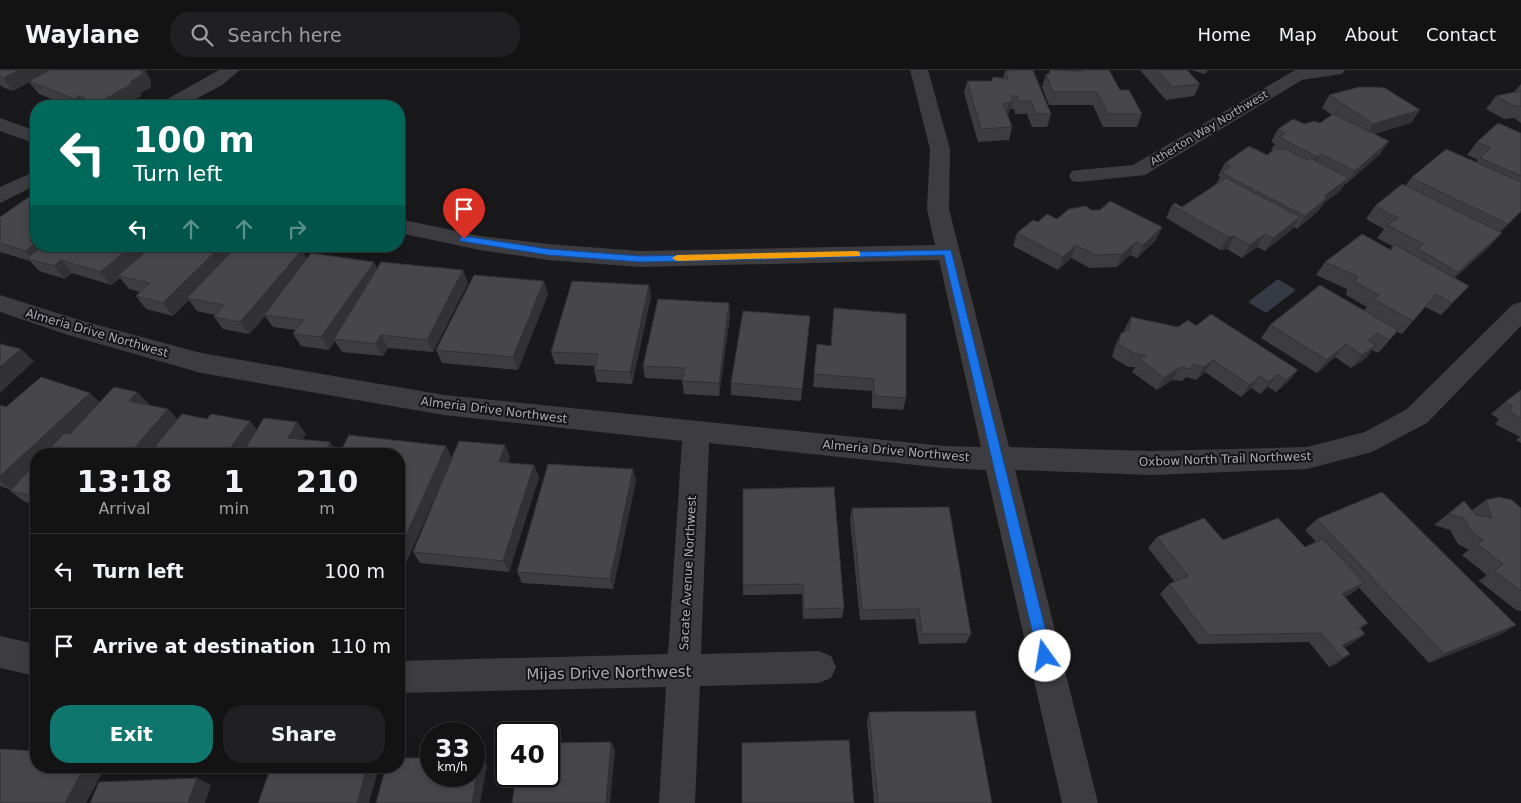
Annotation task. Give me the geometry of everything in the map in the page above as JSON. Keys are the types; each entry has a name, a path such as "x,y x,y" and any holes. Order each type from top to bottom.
{"street":[{"path":"181,100 216,82 231,70"},
{"path":"919,70 940,149 938,209 1080,803"},
{"name":"Atherton Way Northwest","path":"1078,176 1138,171 1297,76 1336,70"},
{"path":"0,124 30,136"},
{"path":"0,196 30,180"},
{"path":"405,227 480,243 548,252 640,259 948,252"},
{"name":"Almeria Drive Northwest","path":"0,303 74,328 201,363 444,405 944,457 998,459"},
{"name":"Oxbow North Trail Northwest","path":"998,459 1152,464 1308,458 1372,441 1417,416 1521,311"},
{"name":"Sacate Avenue Northwest","path":"677,803 696,432"},
{"path":"0,652 30,659"},
{"name":"Mijas Drive Northwest","path":"405,677 683,672 819,667"}],"shaded area":[{"path":"1278,279 1296,290 1266,313 1248,302"}],"building":[{"path":"0,70 19,70 3,78 0,77"},
{"path":"50,70 142,70 142,75 130,82 133,83 103,100 82,100 85,98 79,96 74,99 29,81"},
{"path":"1033,70 1051,114 1036,114 1031,101 1019,101 1017,96 1011,96 1013,100 1009,103 1003,103 1012,127 981,129 967,81 992,81 992,78 995,77 1008,79 1005,71"},
{"path":"1051,70 1109,70 1120,90 1129,90 1142,114 1108,114 1097,92 1053,92 1046,74 1050,74"},
{"path":"1157,70 1187,70 1200,84 1172,87"},
{"path":"1359,87 1385,88 1420,110 1373,124 1329,95"},
{"path":"1521,91 1521,106 1514,106 1496,96"},
{"path":"1333,114 1389,141 1355,171 1321,154 1317,157 1279,137 1285,133 1278,129 1293,119 1304,124 1314,121 1320,123"},
{"path":"1498,123 1521,133 1521,176 1480,158 1491,148 1477,142"},
{"path":"1249,146 1267,155 1275,149 1285,149 1307,160 1310,158 1349,178 1324,196 1327,198 1305,216 1222,173 1231,166 1225,163"},
{"path":"1446,149 1521,182 1521,211 1508,224 1411,178"},
{"path":"1226,178 1300,217 1273,238 1265,234 1250,245 1234,236 1228,237 1172,205 1175,203 1182,207"},
{"path":"1402,184 1502,233 1458,272 1418,249 1423,244 1387,225 1398,218 1375,206"},
{"path":"30,196 30,247 25,251 0,243 0,217"},
{"path":"1110,201 1162,227 1143,245 1136,242 1122,254 1095,255 1076,245 1063,257 1017,233 1033,220 1038,222 1047,214 1057,219 1069,209 1086,206 1091,210 1100,210"},
{"path":"1362,234 1391,250 1394,244 1469,286 1452,303 1436,294 1413,321 1373,299 1379,295 1355,282 1357,276 1325,262"},
{"path":"35,252 125,252 100,272 61,260 54,266 27,258"},
{"path":"145,252 215,252 163,303 136,296 150,283 118,276"},
{"path":"231,252 300,252 240,322 214,317 224,305 187,298"},
{"path":"311,253 374,262 321,337 293,334 303,320 264,315"},
{"path":"381,262 463,270 427,340 381,335 376,344 334,339"},
{"path":"474,275 544,281 513,357 436,350"},
{"path":"572,281 649,285 630,372 594,370 598,354 551,352"},
{"path":"1320,285 1398,330 1389,340 1377,333 1368,341 1376,345 1362,355 1346,344 1327,360 1270,325"},
{"path":"658,299 729,303 719,383 682,381 685,368 643,366"},
{"path":"834,308 906,314 906,398 874,396 874,379 814,374 817,344 831,346"},
{"path":"743,311 810,316 802,389 731,383"},
{"path":"1211,314 1298,370 1286,380 1277,374 1269,382 1260,376 1250,385 1213,360 1204,367 1193,364 1190,369 1180,367 1164,378 1139,359 1146,355 1135,354 1118,344 1121,333 1129,330 1131,317 1178,327 1188,320 1196,326"},
{"path":"0,344 21,349 0,367"},
{"path":"41,377 90,393 0,476 0,405 6,407"},
{"path":"114,387 137,392 129,401 168,409 134,448 50,448 64,433 70,434"},
{"path":"1521,390 1521,418 1509,412 1513,407 1505,402"},
{"path":"182,414 207,419 211,414 250,421 230,448 154,448"},
{"path":"264,418 297,422 288,438 330,442 327,448 246,448"},
{"path":"349,435 446,446 405,538 405,448 342,448"},
{"path":"459,441 505,445 499,462 534,465 503,561 413,552"},
{"path":"548,464 633,469 610,579 517,572"},
{"path":"30,469 30,496 10,491"},
{"path":"834,487 844,608 804,609 803,584 743,585 743,489"},
{"path":"1382,492 1516,625 1444,654 1317,519"},
{"path":"1499,497 1512,500 1521,508 1521,591 1494,571 1503,564 1478,544 1484,540 1473,533 1464,518 1448,514 1464,501 1476,515 1492,518 1486,500"},
{"path":"949,507 971,634 922,634 919,609 862,610 852,508"},
{"path":"1204,518 1223,540 1278,518 1305,547 1323,539 1364,583 1342,594 1368,623 1359,627 1365,634 1342,645 1350,654 1342,658 1321,633 1208,635 1169,584 1188,576 1157,537"},
{"path":"975,711 992,803 878,803 869,712"},
{"path":"849,740 854,803 742,803 742,743"},
{"path":"611,742 606,803 512,803 514,787 560,787 560,743"},
{"path":"0,749 30,751 30,773 81,773 65,803 0,803"},
{"path":"405,758 420,758 420,787 475,787 472,803 376,803 384,773 405,773"},
{"path":"269,773 365,773 357,803 258,803"},
{"path":"197,778 188,803 90,803 99,782"}],"slow traffic":[{"path":"677,258 857,254"}],"route":[{"path":"464,239 480,243 548,252 640,259 948,252 1045,656"}]}
